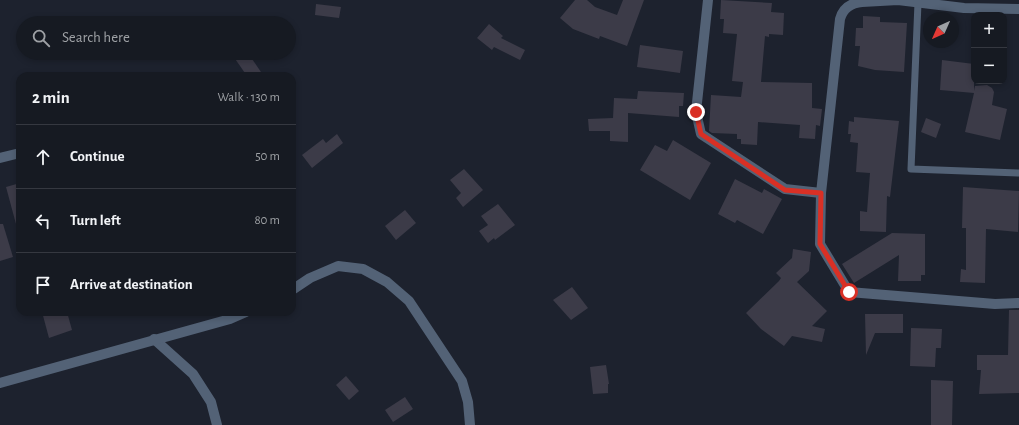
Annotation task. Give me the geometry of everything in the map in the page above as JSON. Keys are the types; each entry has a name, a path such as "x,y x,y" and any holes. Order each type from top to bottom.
{"street":[{"path":"708,0 696,112 701,134 785,190 821,193"},
{"path":"1019,9 964,8 898,0 856,2 845,9 841,14 821,193 820,244 849,292 995,304 1019,303"},
{"path":"0,158 16,154"},
{"path":"296,287 310,278 338,266 362,268 387,282 409,301 462,381 468,402 470,425"},
{"path":"0,383 237,316"},
{"path":"154,339 193,374 211,402 217,425"}],"lane":[{"path":"918,3 911,169 1019,173"}],"building":[{"path":"575,0 587,0 595,7 617,15 623,0 644,0 627,46 600,36 599,39 573,29 560,18"},
{"path":"721,0 772,3 771,12 784,13 783,35 769,34 769,37 765,36 761,82 812,83 812,108 822,109 820,126 816,125 815,139 799,138 800,125 758,122 757,145 741,144 741,139 737,139 737,134 712,133 709,131 711,95 741,97 743,82 732,81 737,34 723,33 724,19 720,19"},
{"path":"316,4 341,7 339,18 315,15"},
{"path":"863,16 880,17 880,22 907,23 904,72 875,70 858,66 860,46 855,46 856,28 863,28"},
{"path":"489,24 503,36 501,38 525,50 520,60 494,47 492,50 477,38"},
{"path":"640,45 683,51 680,73 637,67"},
{"path":"236,60 253,60 261,72 244,72"},
{"path":"942,60 971,64 971,84 974,84 974,91 975,86 987,85 992,88 994,92 992,105 1007,109 1000,140 965,132 974,93 940,90"},
{"path":"638,91 684,93 683,106 679,106 679,117 628,113 628,142 610,141 610,131 589,131 588,119 613,118 614,98 637,99"},
{"path":"854,117 899,121 890,197 887,196 886,232 860,231 860,211 867,212 870,173 856,172 858,143 850,142 851,134 848,134 849,121 854,122"},
{"path":"926,118 941,124 936,138 921,132"},
{"path":"337,134 343,143 312,168 302,155 323,139 326,143"},
{"path":"673,140 711,163 690,200 640,170 655,145 667,151"},
{"path":"464,169 483,190 463,207 456,198 461,193 450,180"},
{"path":"735,179 762,193 764,189 782,199 763,234 737,220 735,223 718,214"},
{"path":"16,184 16,224 6,187"},
{"path":"963,187 1019,191 1018,232 986,229 985,283 960,282 961,269 966,270 966,228 962,228"},
{"path":"498,204 515,225 495,240 494,238 488,243 479,231 488,225 481,216"},
{"path":"405,210 416,223 396,240 385,226"},
{"path":"0,224 3,224 13,257 0,261"},
{"path":"892,233 925,234 925,275 921,275 921,281 898,281 899,255 854,283 842,264"},
{"path":"793,249 811,252 809,271 797,282 827,311 812,326 825,329 822,342 792,336 784,346 761,329 746,313 779,281 781,278 776,273 792,258"},
{"path":"572,287 588,308 571,320 553,300"},
{"path":"1009,310 1019,310 1019,393 979,394 981,370 977,370 977,355 1008,355"},
{"path":"865,314 903,314 903,333 875,333 866,355"},
{"path":"43,316 68,316 72,330 49,338"},
{"path":"911,328 942,329 941,348 936,348 935,367 910,366"},
{"path":"606,365 609,384 608,393 593,394 590,367"},
{"path":"346,376 359,391 349,400 336,385"},
{"path":"931,380 953,381 952,425 931,425"},
{"path":"405,397 413,409 393,422 385,410"}],"route":[{"path":"696,112 701,134 785,190 821,193 820,244 849,292"}]}
